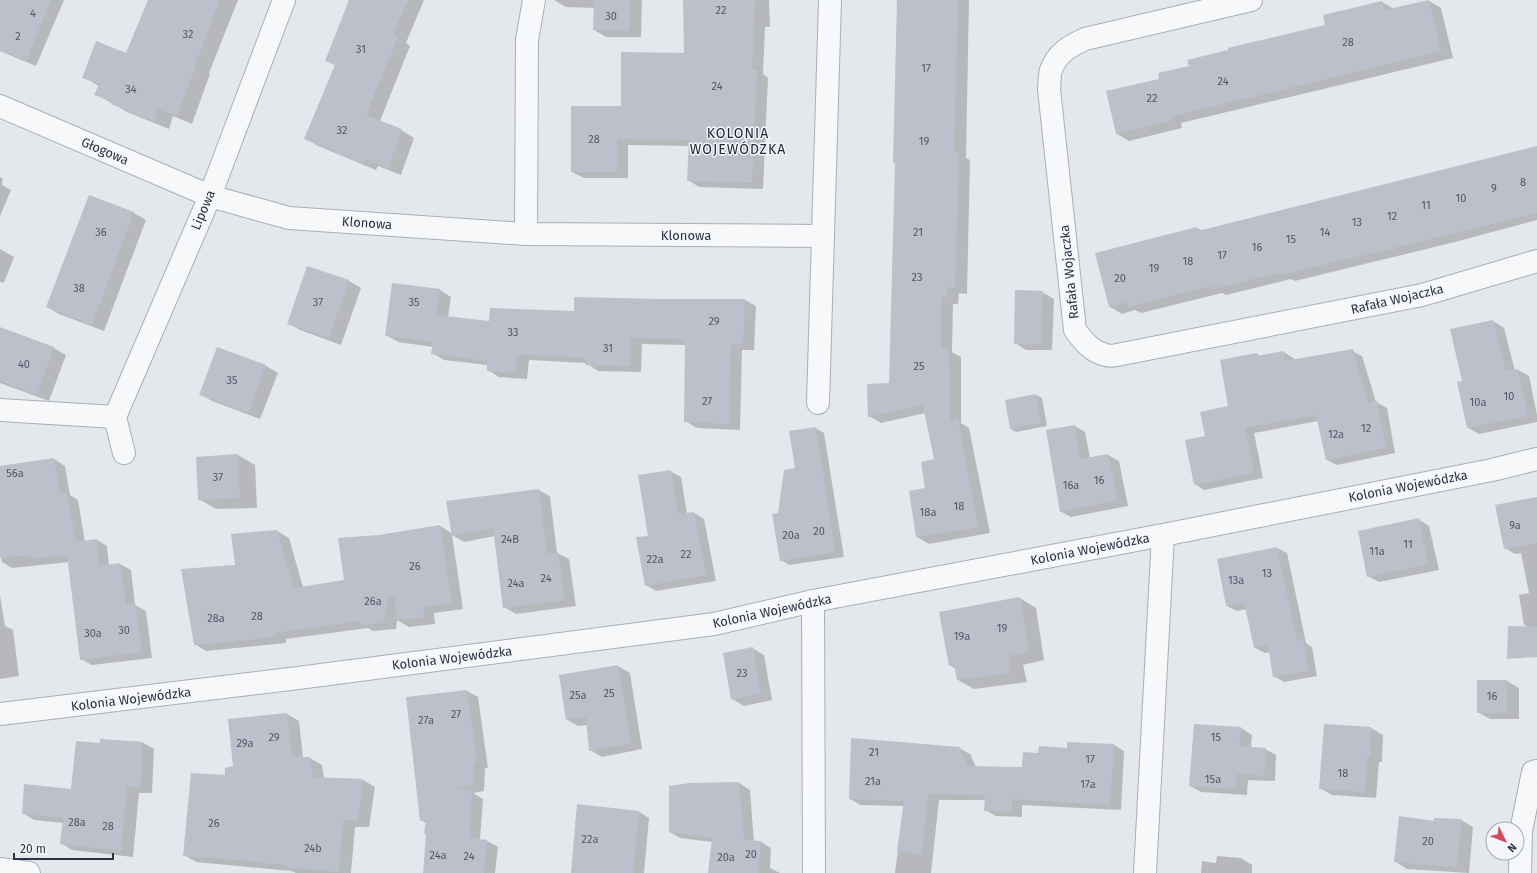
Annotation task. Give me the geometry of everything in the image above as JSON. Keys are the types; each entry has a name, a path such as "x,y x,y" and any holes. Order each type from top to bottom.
{"street":[{"name":"Lipowa","path":"115,417 210,196 284,0"},
{"path":"526,234 527,40 534,0"},
{"path":"818,403 830,0"},
{"name":"Rafała Wojaczka","path":"1251,0 1085,39 1068,47 1057,59 1050,71 1049,89 1075,330 1090,348 1107,356 1211,337 1422,295 1537,261"},
{"name":"Głogowa","path":"0,106 210,196"},
{"name":"Klonowa","path":"210,196 289,218 526,234 823,236"},
{"path":"0,410 115,417 124,453"},
{"name":"Kolonia Wojewódzka","path":"0,714 290,679 714,624 813,601 1163,535 1492,470 1537,459"},
{"path":"1145,873 1163,535"},
{"path":"813,601 814,873"},
{"path":"1520,873 1521,831 1533,772 1537,771"},
{"path":"0,868 29,873"}],"building":[{"path":"0,0 51,0 26,61 0,50"},
{"path":"148,0 220,0 177,116 158,109 154,122 111,104 112,101 94,95 99,84 82,78 96,41 126,53"},
{"path":"349,0 408,0 393,35 398,37 366,115 402,129 388,169 365,159 363,164 304,139 335,65 325,61"},
{"path":"594,0 630,0 629,31 593,30"},
{"path":"683,0 755,0 752,70 757,70 752,183 687,181 689,140 617,139 617,172 571,172 571,106 621,106 621,52 684,53"},
{"path":"897,0 958,0 954,153 959,153 955,288 947,287 947,297 941,298 941,349 949,349 950,421 958,420 978,527 916,537 909,491 925,488 921,462 934,459 923,405 868,417 867,384 889,383 895,163 893,163"},
{"path":"1429,0 1441,51 1170,117 1171,121 1116,134 1106,91 1159,79 1158,73 1189,66 1187,60 1228,50 1228,48 1325,25 1323,15 1382,1 1384,10"},
{"path":"1537,146 1537,213 1282,275 1281,272 1213,289 1212,286 1128,307 1127,302 1109,307 1095,253 1197,227 1198,231"},
{"path":"89,195 134,212 92,325 46,307"},
{"path":"307,266 349,280 329,338 287,324"},
{"path":"392,283 440,289 436,315 489,321 490,308 574,311 574,297 745,299 743,344 731,344 729,424 684,422 684,339 630,338 630,366 585,365 585,358 517,354 516,373 487,371 487,361 431,354 433,342 385,336"},
{"path":"1015,290 1043,291 1041,344 1014,344"},
{"path":"1493,320 1506,371 1518,369 1528,416 1467,428 1457,382 1462,381 1450,329"},
{"path":"0,327 54,347 37,395 0,381"},
{"path":"217,347 266,365 248,413 199,395"},
{"path":"1353,349 1368,403 1377,401 1386,448 1326,460 1316,415 1245,428 1254,473 1194,485 1185,440 1205,436 1200,412 1228,406 1220,360 1257,353 1257,356 1284,351 1285,361"},
{"path":"1036,394 1041,423 1010,429 1005,400"},
{"path":"1075,425 1080,459 1108,454 1118,500 1060,512 1046,430"},
{"path":"816,427 835,552 780,561 772,514 778,513 784,470 795,468 789,431"},
{"path":"238,454 240,498 198,500 196,457"},
{"path":"54,458 60,494 67,493 76,542 97,539 99,566 120,563 126,605 135,603 142,652 80,660 67,555 30,559 31,555 0,558 0,466"},
{"path":"671,470 678,514 694,512 706,575 645,586 636,537 648,536 638,475"},
{"path":"539,489 547,554 558,552 565,600 503,608 493,528 452,536 446,501"},
{"path":"1537,497 1537,543 1504,549 1495,505"},
{"path":"1419,518 1428,564 1367,577 1358,531"},
{"path":"440,525 452,603 423,607 424,617 397,621 394,597 388,597 384,623 361,625 360,621 275,633 275,637 194,645 181,569 235,565 231,534 277,530 294,588 344,580 338,538 379,535"},
{"path":"1277,547 1297,641 1303,640 1308,671 1273,677 1268,645 1254,648 1244,602 1226,606 1217,559"},
{"path":"1020,597 1029,652 1008,656 1011,673 957,680 954,665 949,666 939,612"},
{"path":"1508,626 1537,627 1537,657 1507,659"},
{"path":"753,647 761,694 731,700 723,653"},
{"path":"618,665 631,743 589,751 586,717 566,720 559,675"},
{"path":"1477,680 1507,680 1507,713 1477,713"},
{"path":"467,690 477,762 474,762 473,785 455,789 472,791 469,838 487,840 484,873 423,873 426,834 424,834 426,821 420,821 406,697"},
{"path":"287,713 292,757 310,757 313,777 363,779 358,820 343,820 339,872 284,867 284,865 226,859 183,856 191,773 225,775 225,768 233,766 228,719"},
{"path":"1194,724 1241,727 1239,746 1266,748 1264,776 1237,774 1236,789 1189,786"},
{"path":"1324,724 1371,727 1370,756 1367,756 1365,792 1319,789"},
{"path":"851,738 960,747 968,766 1022,767 1023,752 1038,753 1039,746 1067,748 1067,742 1114,744 1110,805 1012,799 1012,812 984,811 985,795 928,794 922,855 897,851 904,801 849,799"},
{"path":"100,739 142,742 141,787 127,787 121,851 60,844 63,818 22,814 24,784 71,789 76,741 100,743"},
{"path":"739,782 744,840 761,841 758,873 708,873 712,838 669,832 669,786 690,783"},
{"path":"577,804 639,811 633,873 571,873"},
{"path":"1399,816 1434,821 1434,818 1462,819 1457,867 1394,862"}],"district":[{"name":"KOLONIA WOJEWÓDZKA","path":"738,142"}]}
